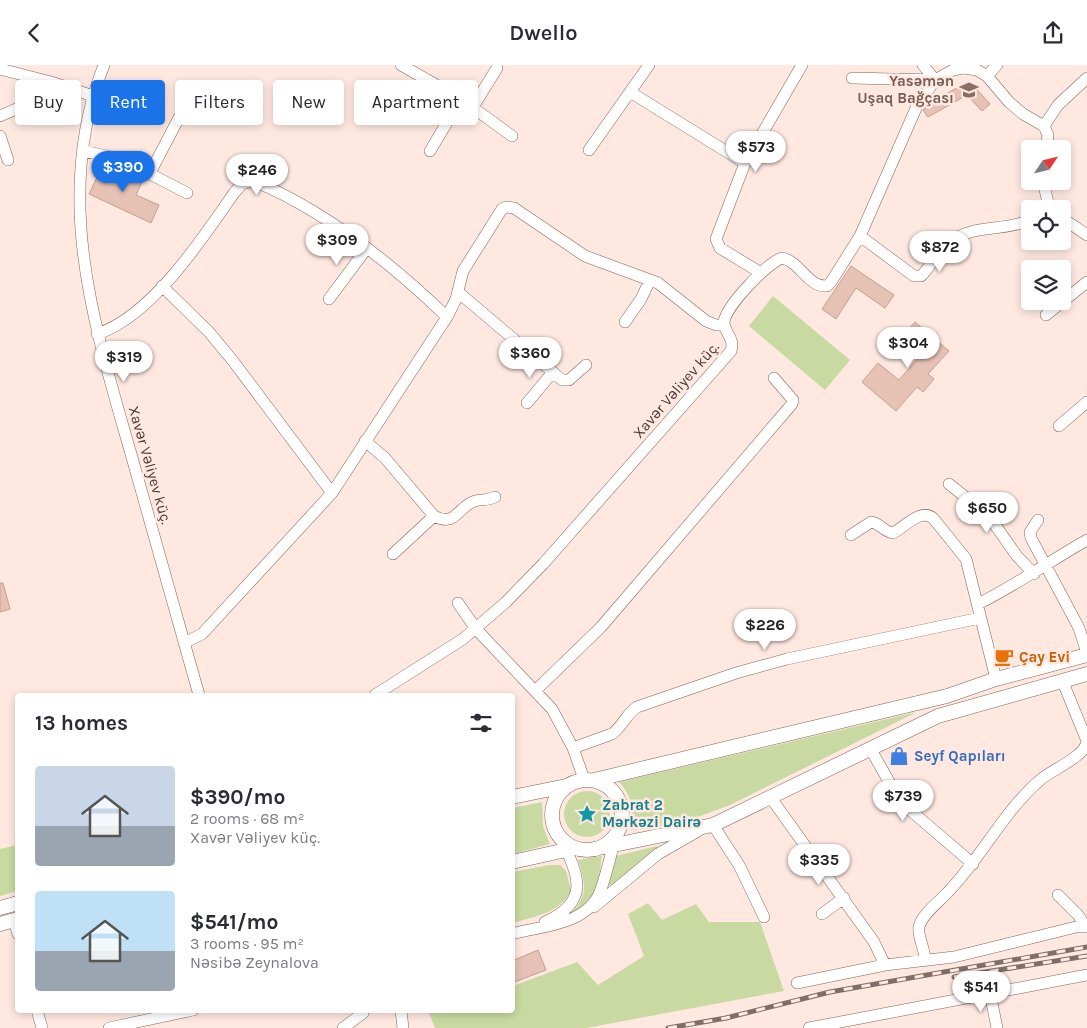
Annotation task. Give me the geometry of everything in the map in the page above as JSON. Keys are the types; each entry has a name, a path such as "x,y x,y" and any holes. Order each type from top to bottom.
{"main road":[{"path":"515,796 948,696 996,679 1087,654"},
{"path":"515,861 571,849 594,849 615,839 708,827 938,716 1001,696 1087,674"},
{"path":"589,780 603,783 617,796 622,815 615,839"},
{"path":"566,786 559,792 552,810 552,819 560,837 571,849"},
{"path":"0,908 15,904"}],"street":[{"name":"Xavər Vəliyev küç.","path":"99,80 104,65"},
{"path":"401,65 427,80"},
{"path":"589,150 649,65"},
{"path":"761,273 720,248 716,243 717,233 745,163 802,65"},
{"path":"923,65 935,80"},
{"path":"987,76 997,65"},
{"path":"478,99 497,68"},
{"path":"852,78 935,80 953,70 963,68 977,70 987,76 1023,115 1044,126 1048,140"},
{"path":"0,69 29,70 47,80"},
{"path":"1044,126 1058,105 1087,78"},
{"name":"Xavər Vəliyev küç.","path":"378,693 476,629 543,564 731,351 731,337 724,325 725,318 730,308 761,273 778,259 786,259 816,284 827,286 860,236 917,106 935,80"},
{"path":"630,92 745,163"},
{"name":"Xavər Vəliyev küç.","path":"91,107 83,151 80,193 81,239 84,266 97,334 198,693"},
{"path":"0,116 15,110"},
{"path":"478,111 512,135"},
{"path":"150,173 175,125"},
{"path":"430,151 446,125"},
{"path":"0,136 8,160"},
{"path":"83,151 121,159 187,193"},
{"path":"97,334 125,322 162,286 192,255 234,193 247,181 254,181 268,187 344,231 367,248 447,317"},
{"path":"184,643 202,634 332,493 447,317 458,291 463,271 502,209 506,207 514,208 584,255 665,286 706,321 716,325 724,325"},
{"path":"860,236 914,276 921,276 948,243 956,238 988,227 1014,226 1021,223"},
{"path":"1071,224 1087,235"},
{"path":"329,299 367,248"},
{"path":"625,322 650,280"},
{"path":"1046,315 1087,282"},
{"path":"162,286 208,332 233,361 332,493"},
{"path":"458,291 562,380 569,380 586,365"},
{"path":"527,403 553,373"},
{"path":"536,690 602,627 792,404 793,400 790,395 774,378"},
{"path":"1059,426 1087,402"},
{"path":"365,441 385,458 434,516 449,519 474,501 488,501 494,497"},
{"path":"949,484 988,515 1017,556 1034,574"},
{"path":"851,535 871,522 876,523 888,533 893,533 921,514 928,514 962,552 978,604 996,679"},
{"path":"393,554 434,516"},
{"path":"1038,520 1030,532 1031,538 1079,628 1087,654"},
{"path":"978,604 1034,574 1045,564 1087,540"},
{"path":"458,603 476,629 552,709 589,780"},
{"path":"573,748 612,734 618,730 630,711 637,707 736,673 813,653 980,618"},
{"path":"925,960 924,944 918,933 919,925 973,864 980,849 1033,786 1047,774 1082,752 1087,741 1062,680"},
{"path":"870,748 892,787 910,810 973,864"},
{"path":"771,798 796,836 874,942 885,965"},
{"path":"515,933 554,925 586,911 658,855 708,827 739,865 764,917"},
{"path":"586,911 599,894 615,839"},
{"path":"525,931 565,911 576,896 577,876 571,849"},
{"path":"1058,895 1087,927"},
{"path":"822,913 844,899"},
{"path":"797,983 885,965 954,957 1070,928 1087,927"},
{"path":"809,1028 1087,975"},
{"path":"990,993 997,1028"},
{"path":"38,1013 42,1028"},
{"path":"109,1028 179,1013"},
{"path":"342,1028 363,1013"},
{"path":"401,1013 402,1028"}],"green space":[{"path":"773,296 850,360 825,390 749,326"},
{"path":"917,712 730,805 684,822 631,830 631,804 627,793 619,782"},
{"name":"Zabrat 2 Mərkəzi Dairə","path":"592,791 604,797 609,805 609,823 604,831 596,836 582,837 570,831 565,823 564,809 570,797 578,792"},
{"path":"542,802 543,826 550,844 515,853 515,808"},
{"path":"15,845 15,892 0,896 0,849"},
{"path":"657,846 657,849 611,886 608,884 616,856"},
{"path":"602,856 599,876 594,891 585,904 568,916 583,896 584,883 578,860"},
{"path":"549,865 560,865 566,871 571,891 560,904 546,913 515,922 515,872"},
{"path":"648,903 662,920 696,904 709,922 760,922 784,991 586,1028 435,1028 429,1013 515,1013 515,985 577,962 598,985 644,956 628,914"}],"building":[{"path":"969,81 990,104 982,111 967,95 928,117 923,110 928,104"},
{"path":"104,163 143,180 136,195 159,205 151,223 89,194"},
{"path":"851,266 894,295 885,308 856,288 836,319 822,309"},
{"path":"915,322 949,351 928,374 934,379 923,392 917,387 896,411 862,382 878,363 899,380 920,356 900,339"},
{"path":"0,583 3,583 10,609 0,612"},
{"path":"538,950 546,970 515,982 515,960"}],"railway":[{"path":"668,1028 726,1018 830,992 1087,947"},
{"path":"954,977 1087,956"}],"place":[{"name":"Yasəmən Uşaq Bağçası","path":"969,90"},
{"name":"Çay Evi","path":"1004,657"},
{"name":"Seyf Qapıları","path":"899,756"},
{"name":"Zabrat 2 Mərkəzi Dairə","path":"587,814"}]}
